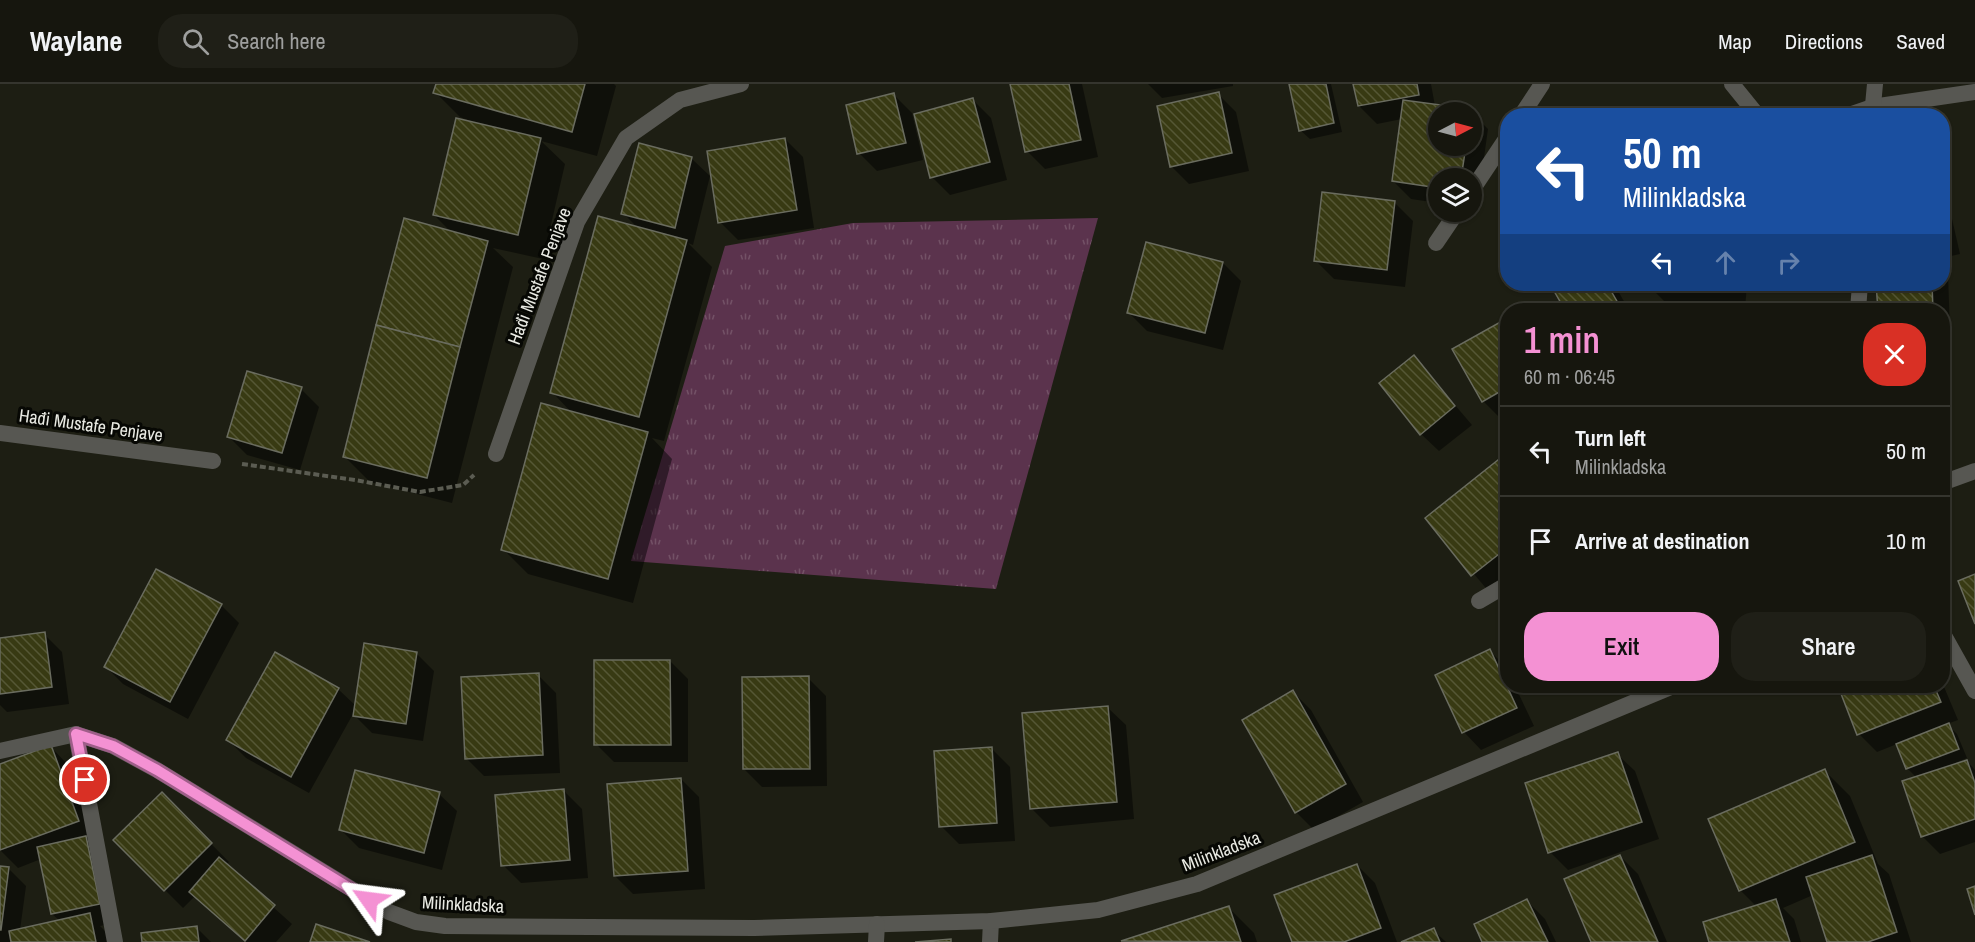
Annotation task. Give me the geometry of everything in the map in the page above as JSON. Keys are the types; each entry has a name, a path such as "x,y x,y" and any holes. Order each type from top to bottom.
{"street":[{"name":"Hađi Mustafe Penjave","path":"496,454 577,222 626,138 680,100 741,84"},
{"path":"1526,108 1542,84"},
{"path":"1732,84 1752,108"},
{"path":"1872,108 1875,84"},
{"path":"1888,108 1975,92"},
{"path":"1482,175 1500,148"},
{"path":"1436,243 1450,222"},
{"name":"Hađi Mustafe Penjave","path":"0,433 213,460"},
{"path":"1950,480 1975,471"},
{"path":"1479,601 1500,589"},
{"path":"1950,646 1975,691"},
{"name":"Milinkladska","path":"76,734 113,746 157,770 389,912 416,922 445,926 754,935 877,924 991,921 1098,910 1197,884 1656,693"},
{"path":"0,751 76,734 115,942"},
{"path":"990,942 991,921"},
{"path":"876,942 877,924"}],"path":[{"path":"213,460 355,480 420,492 463,485 496,454"}],"green space":[{"path":"1098,218 996,589 631,561 725,246 853,223"}],"building":[{"path":"436,84 585,84 572,132 433,93"},
{"path":"1010,84 1069,84 1081,140 1025,152"},
{"path":"1289,84 1326,84 1334,123 1299,131"},
{"path":"1353,84 1417,84 1419,95 1358,106"},
{"path":"1219,92 1232,153 1170,167 1157,106"},
{"path":"894,93 906,143 857,154 846,105"},
{"path":"973,98 990,162 930,178 914,114"},
{"path":"1403,100 1428,103 1428,156 1464,156 1463,168 1428,168 1428,186 1392,181"},
{"path":"456,118 541,138 518,235 433,215"},
{"path":"785,138 797,210 718,223 707,151"},
{"path":"639,143 692,157 675,228 621,214"},
{"path":"1322,192 1395,201 1387,270 1314,261"},
{"path":"598,216 687,240 639,417 550,393"},
{"path":"404,218 488,241 460,347 376,325"},
{"path":"1146,242 1223,262 1205,333 1127,313"},
{"path":"1554,291 1611,291 1618,303 1561,303"},
{"path":"1877,291 1932,291 1933,303 1877,303"},
{"path":"1500,322 1500,392 1482,402 1452,349"},
{"path":"376,325 460,347 427,478 343,457"},
{"path":"1414,355 1455,406 1420,435 1379,383"},
{"path":"247,371 302,387 282,453 227,437"},
{"path":"541,403 648,432 608,579 501,550"},
{"path":"1500,458 1500,553 1471,576 1425,518"},
{"path":"156,569 222,604 170,702 104,667"},
{"path":"1975,574 1975,624 1958,581"},
{"path":"45,632 52,687 0,694 0,638"},
{"path":"364,643 417,652 406,724 353,716"},
{"path":"1490,649 1500,671 1500,693 1510,693 1517,708 1462,733 1435,675"},
{"path":"275,652 339,688 291,777 226,740"},
{"path":"594,660 670,660 671,745 594,745"},
{"path":"539,673 543,755 465,759 461,677"},
{"path":"809,676 810,769 743,769 742,677"},
{"path":"1293,690 1346,784 1295,813 1242,720"},
{"path":"1841,693 1937,693 1941,702 1857,735"},
{"path":"1108,706 1117,802 1030,809 1022,713"},
{"path":"1949,723 1959,749 1906,769 1896,744"},
{"path":"51,745 79,821 0,850 0,764"},
{"path":"992,747 997,823 939,827 934,751"},
{"path":"1618,752 1642,822 1548,853 1525,783"},
{"path":"1967,760 1975,783 1975,819 1921,837 1902,781"},
{"path":"1825,769 1855,842 1739,891 1708,819"},
{"path":"355,770 440,792 424,853 339,830"},
{"path":"681,778 688,871 614,876 607,784"},
{"path":"564,789 570,860 501,866 495,795"},
{"path":"162,792 212,843 164,891 113,840"},
{"path":"86,836 100,904 51,914 37,847"},
{"path":"1620,855 1658,942 1591,942 1564,879"},
{"path":"1872,855 1897,932 1868,942 1827,942 1806,877"},
{"path":"219,857 275,905 245,941 189,892"},
{"path":"1357,864 1381,928 1344,942 1292,942 1274,895"},
{"path":"0,866 9,867 1,930 0,930"},
{"path":"1975,886 1975,915 1967,889"},
{"path":"1527,899 1548,942 1482,942 1474,924"},
{"path":"1776,899 1790,942 1709,942 1703,922"},
{"path":"1229,906 1241,942 1121,941"},
{"path":"90,913 96,942 11,942 9,931"},
{"path":"316,924 370,942 310,942"},
{"path":"197,926 199,942 142,942 141,933"},
{"path":"1434,928 1440,942 1401,942"},
{"path":"951,939 951,942 915,942"}],"route":[{"path":"85,780 76,734 113,746 157,770 369,900"}]}
